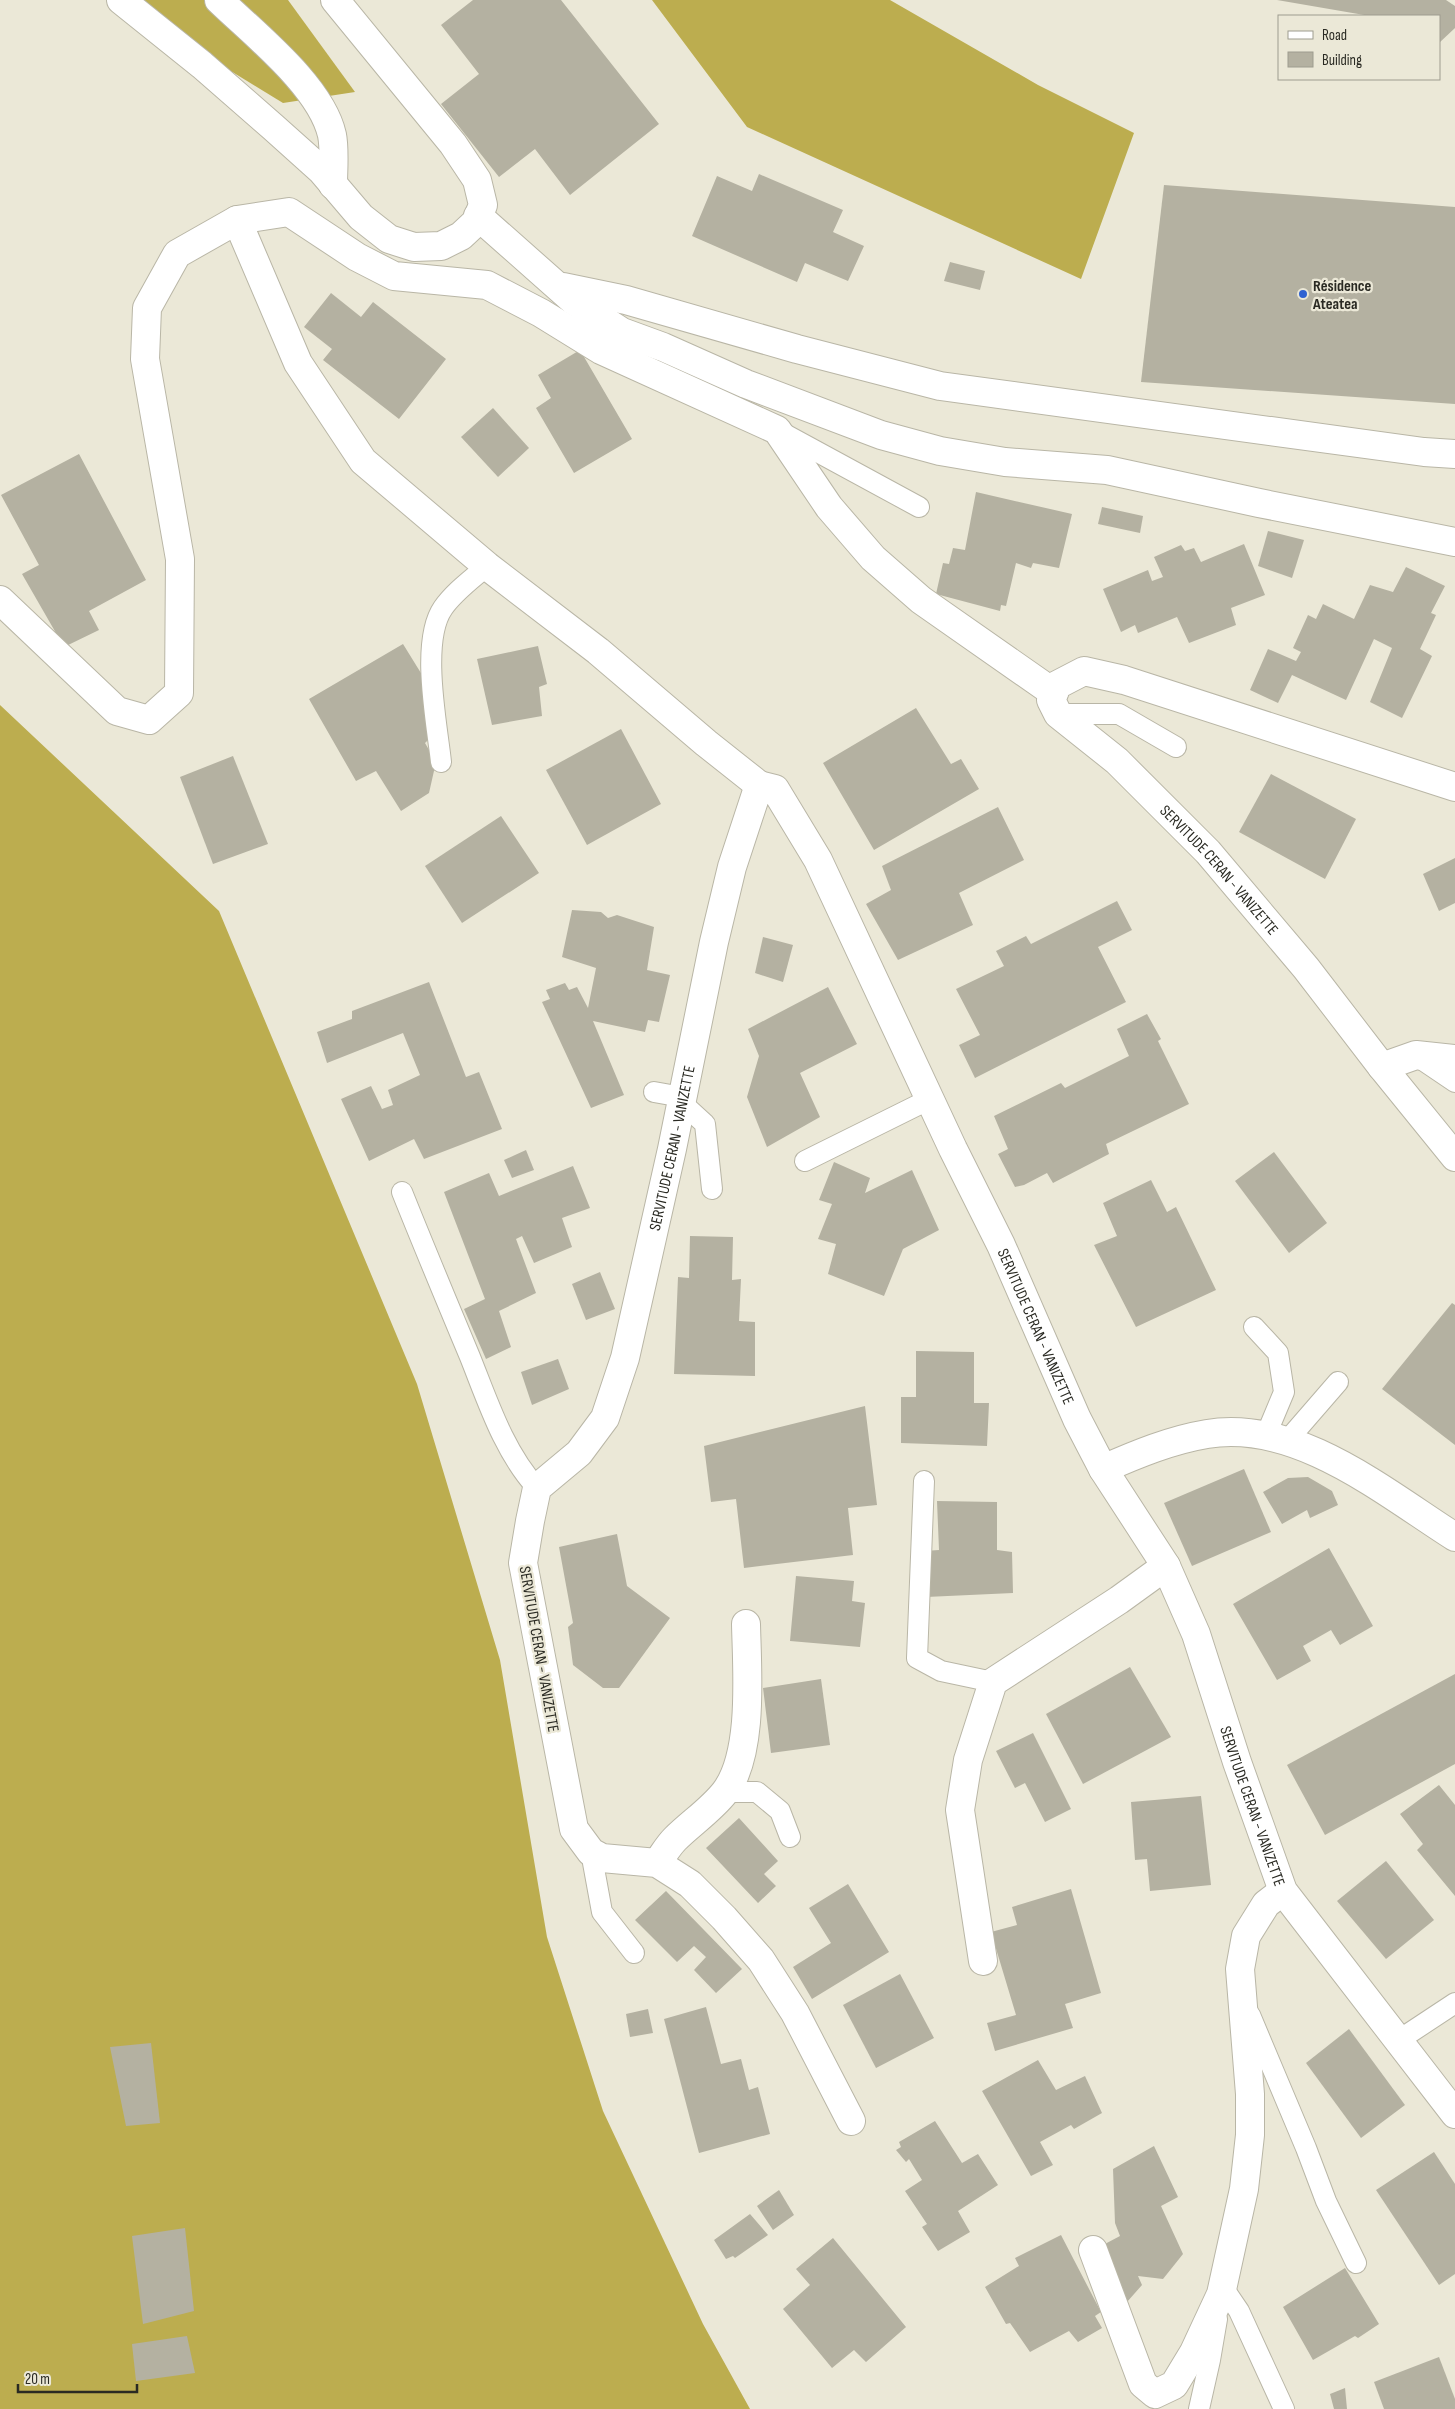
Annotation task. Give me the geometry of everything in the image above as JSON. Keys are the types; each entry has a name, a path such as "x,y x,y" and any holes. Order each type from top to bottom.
{"street":[{"path":"121,0 259,115 321,170 361,217 389,238 414,247 441,246 461,236 476,222 483,205 476,180 463,158 335,0"},
{"path":"220,0 290,68 316,99 332,135 333,185"},
{"path":"0,600 117,711 149,720 179,693 180,559 145,359 147,308 177,254 237,220 289,212 357,257 394,276 487,285 602,350 777,430"},
{"path":"478,216 556,286 583,307 622,332 663,347 746,384 881,435 932,448 1005,462 1107,470 1259,503 1455,542"},
{"path":"237,220 298,363 363,461 487,566 598,651 699,738 759,785"},
{"path":"556,286 626,300 797,349 940,386 1424,452 1455,454"},
{"path":"563,327 583,307"},
{"name":"SERVITUDE CERAN - VANIZETTE","path":"777,430 829,507 873,558 921,600 1056,704 1117,761 1208,852 1306,968 1382,1067 1455,1157"},
{"path":"1056,704 1057,685 1084,671 1164,694 1455,787"},
{"name":"SERVITUDE CERAN - VANIZETTE","path":"591,1852 574,1829 523,1563 537,1488 579,1453 605,1418 625,1358 682,1100 714,942 732,867 759,785 775,789 818,860 930,1099 1002,1245 1077,1419 1103,1469 1166,1566 1196,1634 1237,1762 1283,1891 1455,2114"},
{"path":"1382,1067 1416,1055 1455,1059"},
{"path":"1103,1469 1150,1449 1209,1434 1276,1439 1307,1448 1357,1472 1449,1530"},
{"path":"983,1961 960,1810 968,1760 993,1682 1112,1605 1166,1566"},
{"path":"657,1863 674,1840 725,1792 738,1772 744,1736 747,1682 746,1624"},
{"path":"591,1852 602,1858 657,1863 690,1884 724,1918 761,1960 795,2013 851,2120"},
{"path":"1093,2250 1143,2384 1155,2394 1174,2385 1194,2352 1221,2290 1244,2189 1250,2136 1250,2094 1240,1969 1246,1936 1266,1904 1283,1891"}],"lane":[{"path":"777,430 919,507"},
{"path":"442,762 434,705 430,642 442,609 487,566"},
{"path":"1056,704 1119,714 1176,747"},
{"path":"1416,1055 1455,1082"},
{"path":"654,1092 682,1100 705,1124 712,1189"},
{"path":"805,1161 930,1099"},
{"path":"402,1192 509,1449 537,1488"},
{"path":"1254,1327 1278,1353 1284,1392 1276,1439"},
{"path":"1276,1439 1338,1382"},
{"path":"924,1481 917,1658 940,1671 993,1682"},
{"path":"725,1792 757,1792 780,1811 790,1837"},
{"path":"591,1852 602,1912 634,1953"},
{"path":"1242,1995 1326,2201 1356,2263"},
{"path":"1399,2040 1455,2003"},
{"path":"1199,2409 1210,2360 1221,2290"},
{"path":"1221,2290 1239,2311 1284,2409"}],"shaded area":[{"path":"115,0 288,0 355,92 283,103"},
{"path":"652,0 890,0 1038,85 1134,133 1081,279 747,127"},
{"path":"0,705 219,911 417,1384 500,1660 547,1937 603,2111 703,2324 750,2409 0,2409"}],"building":[{"path":"473,0 561,0 659,124 570,195 535,149 499,177 441,104 479,74 441,25"},
{"path":"1277,0 1446,0 1455,6 1455,28 1440,42 1440,15 1364,15"},
{"path":"759,174 843,210 833,232 864,246 848,281 805,263 797,282 692,236 717,176 752,191"},
{"name":"Résidence Ateatea","path":"1164,185 1455,207 1455,404 1141,382"},
{"path":"950,262 985,271 980,290 944,281"},
{"path":"331,293 361,317 373,302 446,359 399,419 323,360 332,349 304,327"},
{"path":"580,350 632,439 574,473 536,408 551,398 538,375"},
{"path":"493,408 529,448 498,477 461,437"},
{"path":"79,454 146,580 89,611 99,630 64,647 22,574 39,565 1,495"},
{"path":"976,492 1072,514 1059,568 1033,563 1031,568 1016,563 1006,606 1001,605 1000,611 936,594 943,563 949,564 953,548 965,550"},
{"path":"1102,507 1143,516 1140,533 1098,524"},
{"path":"1268,531 1304,540 1292,578 1258,566"},
{"path":"1244,544 1265,595 1231,608 1236,625 1189,643 1177,617 1138,633 1135,625 1121,632 1103,589 1148,570 1152,581 1163,577 1154,557 1181,545 1185,551 1194,548 1201,562"},
{"path":"1406,567 1445,586 1431,613 1436,615 1420,649 1432,656 1402,718 1370,702 1392,648 1374,639 1346,700 1292,675 1278,703 1250,690 1268,649 1296,661 1301,652 1293,648 1308,615 1316,619 1323,604 1354,619 1370,585 1393,592"},
{"path":"403,644 424,678 428,740 425,743 436,762 429,793 401,811 376,771 356,781 309,699"},
{"path":"538,646 547,684 539,687 542,716 492,725 477,659"},
{"path":"916,708 951,764 961,759 979,789 874,850 823,763"},
{"path":"621,729 661,804 587,845 546,770"},
{"path":"233,756 268,844 213,864 180,777"},
{"path":"1271,774 1356,819 1325,879 1239,832"},
{"path":"998,807 1024,860 959,893 973,925 898,960 866,904 891,890 882,866"},
{"path":"501,816 539,873 462,923 425,866"},
{"path":"1455,858 1455,903 1439,911 1423,874"},
{"path":"1117,901 1132,930 1098,947 1126,1002 975,1078 959,1045 980,1035 956,989 1004,966 996,951 1026,936 1031,944"},
{"path":"572,910 601,912 608,918 617,915 654,927 647,970 670,975 659,1022 648,1020 645,1032 593,1021 624,1095 591,1108 542,1002 550,999 546,990 565,983 569,990 577,987 588,1008 596,968 562,957"},
{"path":"763,937 793,945 783,982 755,973"},
{"path":"429,982 466,1077 479,1072 502,1129 424,1159 414,1139 369,1161 341,1099 371,1086 382,1109 393,1105 388,1090 420,1075 403,1033 327,1063 317,1032 352,1019 352,1011"},
{"path":"828,987 857,1044 800,1073 820,1117 767,1147 747,1097 759,1056 748,1029"},
{"path":"1147,1014 1161,1039 1158,1041 1189,1104 1106,1144 1109,1154 1053,1183 1047,1173 1024,1185 1015,1187 998,1154 1008,1149 994,1116 1061,1083 1065,1088 1129,1056 1117,1029"},
{"path":"526,1150 534,1170 512,1178 504,1160"},
{"path":"1274,1152 1327,1223 1289,1253 1235,1181"},
{"path":"834,1162 870,1178 865,1193 912,1170 939,1230 903,1249 884,1296 828,1274 836,1244 818,1239 832,1204 819,1200"},
{"path":"573,1166 590,1208 562,1218 572,1247 534,1263 522,1236 516,1239 536,1293 499,1311 511,1347 486,1359 464,1309 485,1299 444,1192 489,1173 499,1196"},
{"path":"1151,1180 1167,1212 1176,1207 1216,1290 1136,1327 1094,1245 1117,1236 1103,1203"},
{"path":"690,1236 733,1237 732,1280 741,1279 739,1321 755,1322 755,1376 674,1374 678,1277 689,1278"},
{"path":"600,1272 615,1309 586,1320 572,1284"},
{"path":"1452,1303 1455,1305 1455,1445 1382,1389"},
{"path":"916,1351 974,1352 974,1403 989,1403 987,1446 901,1443 901,1397 916,1397"},
{"path":"558,1359 569,1389 532,1405 521,1372"},
{"path":"865,1406 877,1505 848,1508 853,1555 744,1568 736,1499 711,1502 704,1446"},
{"path":"1244,1469 1271,1532 1192,1566 1164,1503"},
{"path":"1308,1477 1332,1491 1338,1505 1310,1518 1307,1510 1282,1524 1263,1492 1288,1478"},
{"path":"937,1501 997,1502 997,1550 1012,1552 1013,1593 926,1597 924,1551 939,1550"},
{"path":"617,1534 627,1586 670,1618 619,1688 603,1688 573,1665 568,1627 573,1623 559,1547"},
{"path":"1329,1548 1373,1626 1340,1645 1331,1630 1303,1646 1311,1661 1277,1680 1233,1604"},
{"path":"796,1576 854,1581 852,1601 865,1603 860,1647 790,1641"},
{"path":"1130,1667 1171,1737 1083,1784 1046,1714"},
{"path":"1455,1674 1455,1764 1325,1835 1287,1765"},
{"path":"821,1679 830,1745 771,1753 763,1688"},
{"path":"1033,1733 1071,1809 1045,1822 1025,1783 1015,1788 996,1751"},
{"path":"1439,1785 1455,1805 1455,1896 1417,1850 1423,1844 1400,1814"},
{"path":"1201,1796 1211,1885 1150,1891 1147,1859 1135,1860 1131,1802"},
{"path":"739,1818 778,1861 764,1874 776,1886 758,1903 706,1848"},
{"path":"1386,1861 1434,1920 1386,1959 1337,1901"},
{"path":"848,1884 889,1952 812,1999 793,1967 831,1943 809,1908"},
{"path":"1071,1889 1101,1993 1065,2004 1073,2028 995,2051 987,2023 1016,2015 991,1932 1017,1925 1012,1907"},
{"path":"666,1891 742,1969 716,1993 694,1970 706,1957 694,1946 677,1962 635,1920"},
{"path":"900,1974 934,2038 876,2068 843,2005"},
{"path":"706,2007 721,2064 741,2059 749,2090 758,2087 770,2134 699,2153 664,2019"},
{"path":"648,2009 653,2033 630,2037 626,2014"},
{"path":"1349,2029 1405,2105 1361,2138 1306,2063"},
{"path":"151,2043 160,2123 126,2126 110,2047"},
{"path":"1038,2060 1056,2090 1085,2076 1102,2113 1074,2129 1071,2125 1040,2142 1053,2165 1031,2176 982,2091"},
{"path":"935,2121 962,2163 978,2154 998,2185 958,2211 970,2232 938,2251 922,2227 927,2224 905,2191 922,2180 909,2159 906,2162 896,2150 901,2147 899,2142"},
{"path":"1154,2146 1178,2197 1161,2206 1183,2254 1163,2279 1138,2276 1142,2285 1127,2302 1103,2245 1120,2236 1115,2223 1113,2169"},
{"path":"1434,2152 1455,2184 1455,2274 1439,2285 1376,2190"},
{"path":"779,2190 794,2215 773,2230 757,2206"},
{"path":"750,2214 768,2235 735,2258 733,2256 726,2259 714,2240"},
{"path":"185,2228 194,2311 143,2324 132,2236"},
{"path":"1061,2235 1101,2312 1095,2316 1102,2328 1078,2342 1069,2331 1030,2352 1010,2323 1006,2324 985,2287 1019,2266 1015,2258"},
{"path":"833,2238 906,2327 866,2362 854,2350 832,2368 783,2309 810,2285 796,2269"},
{"path":"1345,2268 1379,2324 1358,2338 1355,2336 1313,2360 1283,2307"},
{"path":"187,2336 195,2373 136,2381 132,2344"},
{"path":"1439,2357 1455,2399 1455,2409 1384,2409 1374,2382"},
{"path":"1345,2388 1347,2409 1334,2409 1330,2394"}],"place":[{"name":"Résidence Ateatea","path":"1303,294"}]}
